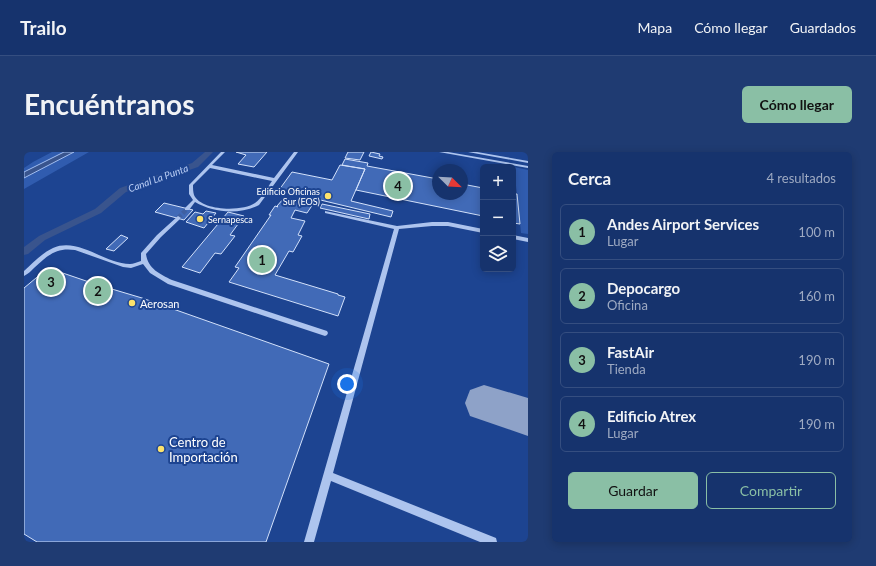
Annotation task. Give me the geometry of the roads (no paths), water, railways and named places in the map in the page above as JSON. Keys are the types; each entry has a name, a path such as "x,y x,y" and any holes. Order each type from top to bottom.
{"lane":[{"path":"223,152 191,184 190,193 194,201 203,206 222,209 252,206 257,204 296,152"},
{"path":"441,152 528,167"},
{"path":"470,152 528,162"},
{"path":"209,166 275,180"},
{"path":"187,209 194,201"},
{"path":"327,212 371,224 397,228 443,224 480,230"},
{"path":"178,218 147,248 143,254 143,262 157,275 170,282 325,333"},
{"path":"309,542 397,228"},
{"path":"516,238 528,240"},
{"path":"24,274 50,252 60,247 69,247 118,264 132,266 143,262"},
{"path":"328,475 492,542"}],"waterway":[{"name":"Canal La Punta","path":"24,252 42,238 98,211 123,190 195,165 209,152"}],"tunnel":[{"path":"178,218 187,209"}],"place":[{"name":"Edificio Atrex","path":"398,186"},
{"name":"Edificio Oficinas Sur (EOS)","path":"328,196"},
{"name":"Sernapesca","path":"200,219"},
{"name":"Andes Airport Services","path":"262,260"},
{"name":"FastAir","path":"51,282"},
{"name":"Depocargo","path":"98,291"},
{"name":"Aerosan","path":"132,303"},
{"name":"Centro de Importación","path":"161,449"}]}
